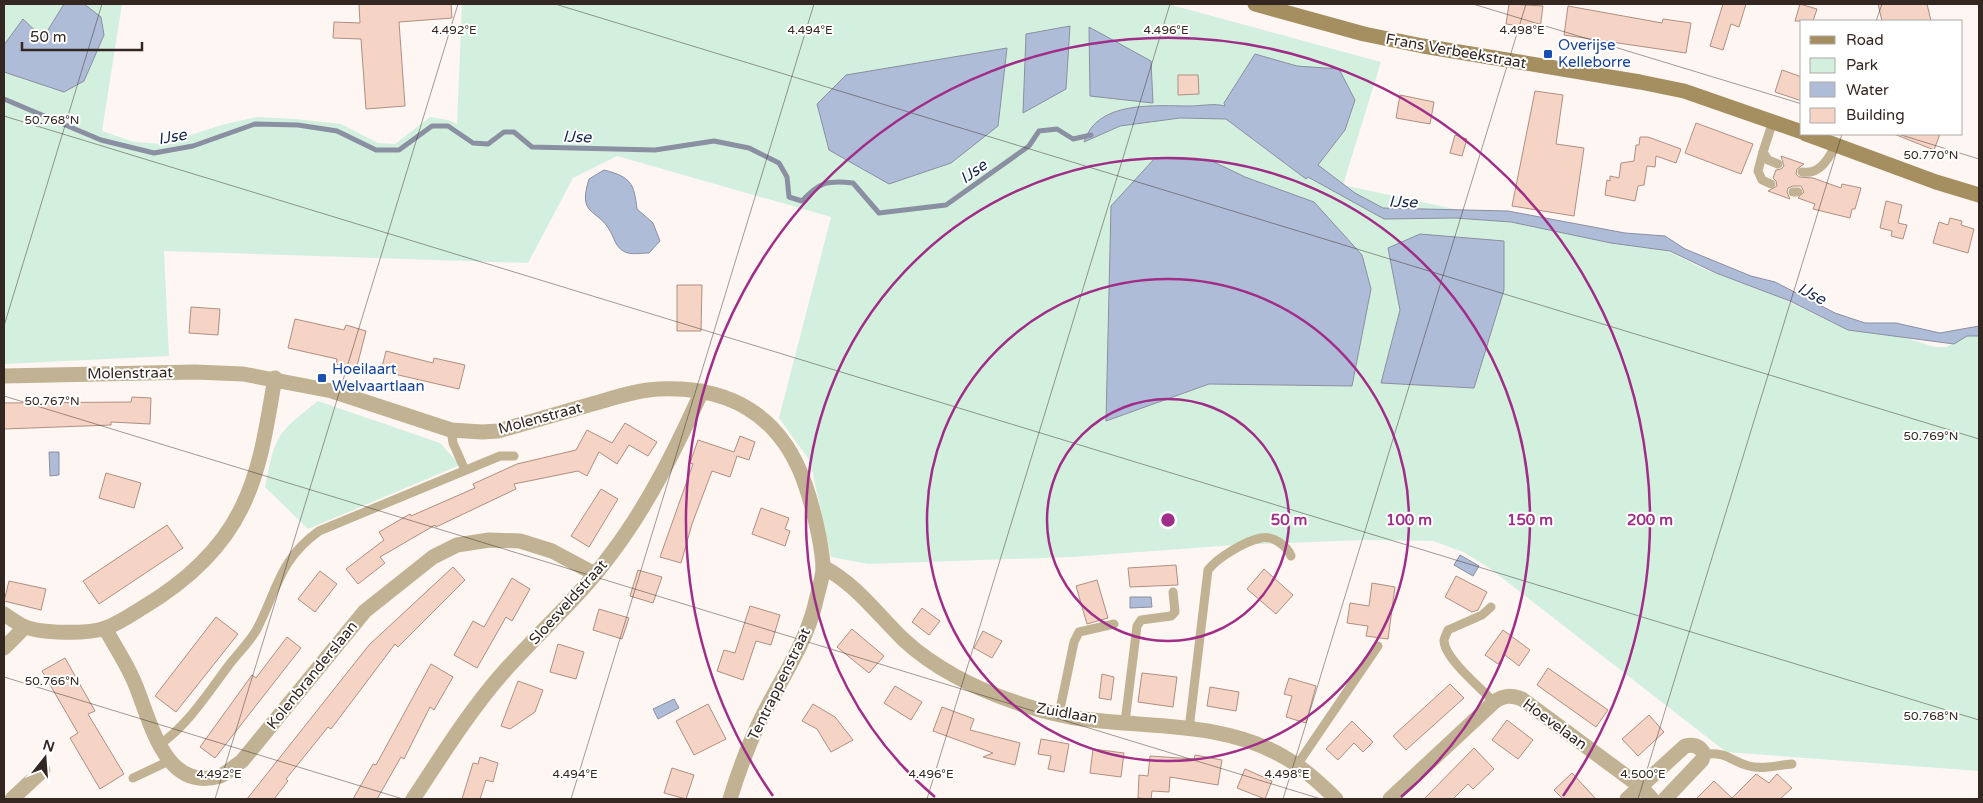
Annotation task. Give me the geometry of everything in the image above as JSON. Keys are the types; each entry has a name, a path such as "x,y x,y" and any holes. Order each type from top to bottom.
{"main road":[{"name":"Frans Verbeekstraat","path":"1255,4 1364,34 1423,46 1675,89 1800,131"},
{"path":"1809,135 1936,182 1979,195"}],"street":[{"name":"Molenstraat","path":"4,376 195,372 243,374 275,378 332,391 451,430 482,432 498,431 627,394 658,389 702,391 726,398 760,415 785,441 799,466 808,494 824,566"},
{"path":"4,614 25,626 81,633 105,628 170,591 197,568 220,544 242,508 257,472 275,378"},
{"name":"Sloesveldstraat","path":"414,799 450,744 501,675 560,615 635,520 664,470 702,391"},
{"name":"Kolenbranderslaan","path":"105,628 132,678 159,745 169,761 186,775 200,779 221,775 242,761 364,611 433,557 457,545 489,540 520,541 552,551 594,574"},
{"name":"Zuidlaan","path":"824,566 854,586 906,641 957,677 1011,701 1059,714 1230,735 1257,744 1283,756 1314,777 1336,799"},
{"name":"Tentrappenstraat","path":"730,799 742,762 762,716 803,639 824,566"},
{"path":"4,648 25,626"},
{"name":"Hoevelaan","path":"1494,702 1502,696 1522,698 1640,787 1652,799"},
{"path":"1390,799 1494,702"},
{"path":"1627,799 1685,746 1692,744 1701,748 1704,754 1702,760 1665,799"},
{"path":"12,799 44,770"}],"lane":[{"path":"1771,184 1762,180 1758,171 1772,121"},
{"path":"1802,172 1813,174 1822,166 1836,145"},
{"path":"1763,152 1768,160 1778,164"},
{"path":"451,430 453,443 465,470"},
{"path":"159,745 171,737 192,714 256,630 285,564 303,542 319,530 465,470 500,456 514,456"},
{"path":"1189,729 1208,570 1215,562 1261,537 1272,538 1288,548 1291,556"},
{"path":"1125,722 1137,626 1141,620 1171,616 1174,612 1173,592"},
{"path":"1491,607 1482,615 1448,630 1444,641 1448,652 1461,670 1494,702"},
{"path":"1059,714 1074,642 1080,632 1114,624"},
{"path":"1296,765 1378,646"},
{"path":"1704,754 1719,753 1748,766 1758,768 1792,764"},
{"path":"133,778 169,761"}],"green space":[{"path":"4,4 64,4 43,38 23,20 4,45"},
{"path":"84,4 122,4 102,131 134,142 162,144 225,124 257,117 341,124 378,143 395,144 430,117 448,120 457,124 462,4 1168,4 1381,62 1343,185 1611,243 1662,248 1704,269 1779,297 1848,330 1903,337 1935,347 1946,347 1967,336 1979,335 1979,771 1726,752 1488,567 1463,552 1433,541 1364,540 1235,545 1072,557 868,564 831,557 810,461 779,418 831,217 617,156 573,178 528,263 164,251 169,356 4,364 4,72 64,92 84,81 104,35 101,17","holes":["1255,54 1297,66 1339,69 1345,130 1312,173","1212,161 1245,177 1352,386 1209,384 1107,421","1400,310 1474,388 1381,383"]},
{"path":"318,401 440,443 460,465 308,529 265,487 275,446 280,437 293,421"}],"water":[{"path":"64,4 84,4 101,17 104,35 84,81 64,92 4,72 4,45 23,19 43,38"},
{"path":"1070,26 1066,89 1023,113 1026,34"},
{"path":"1089,27 1151,61 1153,103 1090,96"},
{"path":"1007,48 998,126 951,163 889,184 829,150 817,104 846,75"},
{"path":"1255,54 1297,66 1339,69 1355,100 1345,130 1318,165 1355,193 1383,208 1508,211 1625,233 1665,236 1685,249 1751,276 1775,282 1835,313 1865,323 1896,323 1940,333 1979,326 1979,336 1967,336 1954,344 1848,330 1790,301 1716,273 1670,251 1611,243 1511,222 1455,218 1384,219 1308,177 1306,179 1226,119 1180,118 1120,126 1084,142 1091,128 1101,119 1114,112 1129,108 1145,106 1225,106 1224,103"},
{"path":"1155,158 1212,161 1245,177 1314,202 1362,255 1371,289 1352,386 1209,384 1106,421 1111,206"},
{"path":"604,170 620,175 630,182 637,209 653,223 660,241 649,253 630,253 622,250 605,224 587,206 586,191 589,179"},
{"path":"1420,234 1504,241 1504,290 1474,388 1381,383 1400,310 1388,248"},
{"path":"49,452 59,452 59,475 50,476"},
{"path":"1460,555 1479,566 1473,576 1454,565"},
{"path":"1130,597 1151,597 1152,607 1130,608"},
{"path":"674,699 679,708 658,719 653,709"}],"building":[{"path":"359,4 451,4 452,18 399,22 405,106 366,109 361,39 333,38 334,22 360,23"},
{"path":"1509,4 1543,6 1540,29 1506,24"},
{"path":"1723,4 1746,4 1739,27 1731,24 1723,50 1710,46"},
{"path":"1800,4 1817,9 1813,20 1795,21"},
{"path":"1878,4 1927,4 1931,20 1882,20"},
{"path":"1568,6 1662,23 1663,19 1691,23 1686,53 1564,35"},
{"path":"1782,70 1800,76 1800,100 1775,92"},
{"path":"1178,75 1198,75 1199,94 1178,95"},
{"path":"1535,91 1563,95 1556,144 1584,148 1574,216 1512,206"},
{"path":"1400,95 1434,102 1430,124 1396,118"},
{"path":"1696,123 1753,144 1741,174 1685,153"},
{"path":"1455,135 1467,139 1462,156 1450,153"},
{"path":"1896,135 1940,135 1934,150"},
{"path":"1640,137 1648,137 1681,149 1676,163 1656,156 1655,167 1647,166 1644,185 1638,186 1635,201 1605,195 1607,180 1610,181 1610,176 1619,178 1621,163 1634,161 1636,145 1639,145"},
{"path":"1781,156 1804,164 1797,169 1796,174 1799,177 1813,178 1841,188 1842,184 1861,188 1855,209 1852,209 1850,218 1813,209 1815,204 1798,198 1804,192 1801,186 1788,188 1787,192 1790,199 1768,191 1777,186 1773,178 1776,170 1784,166"},
{"path":"1886,201 1902,205 1898,223 1907,225 1903,239 1891,236 1892,231 1880,228"},
{"path":"1950,218 1962,221 1961,225 1974,229 1968,253 1933,243 1939,222 1948,225"},
{"path":"677,285 702,285 701,331 677,331"},
{"path":"191,307 220,309 218,335 189,333"},
{"path":"295,319 344,330 346,325 366,331 356,370 336,364 337,359 288,348"},
{"path":"386,351 433,363 434,358 465,365 459,389 381,371"},
{"path":"132,397 151,398 150,424 111,422 111,425 4,429 4,403 131,402"},
{"path":"625,423 657,442 648,456 629,445 617,464 599,452 587,476 578,471 514,484 516,489 436,527 435,525 380,557 385,563 358,584 346,569 384,540 379,532 410,514 411,516 475,488 473,484 517,464 576,450 587,430 612,443"},
{"path":"740,436 755,442 749,460 737,456 730,477 712,471 692,524 681,563 660,557 693,464 690,463 698,440 734,452"},
{"path":"106,473 141,483 134,508 99,498"},
{"path":"601,489 618,499 589,547 571,536"},
{"path":"761,508 789,518 785,529 790,531 785,546 752,534"},
{"path":"167,525 183,548 99,604 83,581"},
{"path":"1176,565 1178,585 1130,587 1128,568"},
{"path":"453,567 465,580 398,647 395,644 331,729 328,727 286,779 288,781 274,799 247,799 369,645"},
{"path":"1264,569 1293,595 1276,614 1247,589"},
{"path":"638,570 662,577 653,603 630,596"},
{"path":"320,571 337,584 315,612 298,599"},
{"path":"1456,576 1487,592 1478,610 1472,612 1445,597"},
{"path":"512,578 530,589 512,621 506,617 477,668 454,655 473,621 484,627"},
{"path":"1097,580 1108,618 1087,624 1076,586"},
{"path":"9,581 46,589 41,610 4,601"},
{"path":"1372,583 1395,587 1388,639 1366,636 1368,626 1347,623 1350,603 1369,606"},
{"path":"750,606 780,615 771,645 756,641 743,680 717,671 724,650 735,653"},
{"path":"922,608 940,621 929,635 912,622"},
{"path":"599,609 629,618 622,639 593,630"},
{"path":"216,617 238,634 176,712 155,696"},
{"path":"852,629 884,656 869,673 837,647"},
{"path":"1503,630 1530,650 1519,666 1505,655 1498,664 1485,655"},
{"path":"983,631 1002,641 992,658 974,648"},
{"path":"287,637 301,648 215,758 200,747 252,675 256,678"},
{"path":"558,644 584,652 576,679 550,672"},
{"path":"65,658 95,711 88,714 124,774 100,789 70,738 78,733 42,671"},
{"path":"431,664 453,677 434,710 430,707 404,759 401,757 377,799 353,799 373,764 376,765"},
{"path":"1548,668 1608,710 1596,727 1537,685"},
{"path":"1142,673 1177,677 1173,707 1138,702"},
{"path":"1102,674 1114,677 1111,700 1099,698"},
{"path":"1289,678 1316,686 1306,723 1286,717 1292,696 1284,694"},
{"path":"518,681 543,690 535,712 510,729 501,726"},
{"path":"1450,684 1464,698 1406,750 1393,736"},
{"path":"895,686 922,702 911,720 884,703"},
{"path":"1210,687 1239,692 1236,711 1207,706"},
{"path":"708,704 726,739 694,755 676,721"},
{"path":"813,704 835,717 853,740 831,752 817,729 802,721"},
{"path":"942,707 974,719 970,730 1020,743 1015,765 983,757 993,753 933,731"},
{"path":"1649,715 1664,732 1638,756 1622,739"},
{"path":"1507,720 1533,740 1518,759 1492,740"},
{"path":"1352,721 1373,742 1363,752 1354,743 1338,760 1326,749"},
{"path":"1041,739 1069,744 1064,772 1048,769 1051,756 1038,754"},
{"path":"1474,748 1494,769 1473,789 1468,784 1453,799 1424,799"},
{"path":"1093,749 1124,753 1121,777 1090,773"},
{"path":"1195,755 1222,760 1218,785 1170,777 1169,792 1152,791 1151,799 1138,798 1139,775 1148,776 1150,756 1194,759"},
{"path":"480,757 498,763 493,782 486,780 480,799 462,799 473,763 478,764"},
{"path":"672,768 694,775 686,799 664,793"},
{"path":"1245,769 1272,781 1265,799 1237,788"},
{"path":"1572,773 1596,799 1563,799 1554,790"},
{"path":"1756,774 1769,783 1777,774 1792,788 1780,799 1696,799 1714,781 1732,798"}],"waterway":[{"name":"IJse","path":"4,99 101,140 154,153 193,146 255,124 298,125 337,131 376,150 399,150 432,126 448,126 473,143 488,144 504,132 514,132 532,147 655,150 714,141 749,148 779,163 787,177 789,197 802,201 824,184 830,182 853,183 879,213 946,205 1029,146 1039,131 1057,129 1073,139 1091,135"}],"place":[{"name":"Overijse Kelleborre","path":"1548,54"},
{"name":"Hoeilaart Welvaartlaan","path":"322,378"}]}
